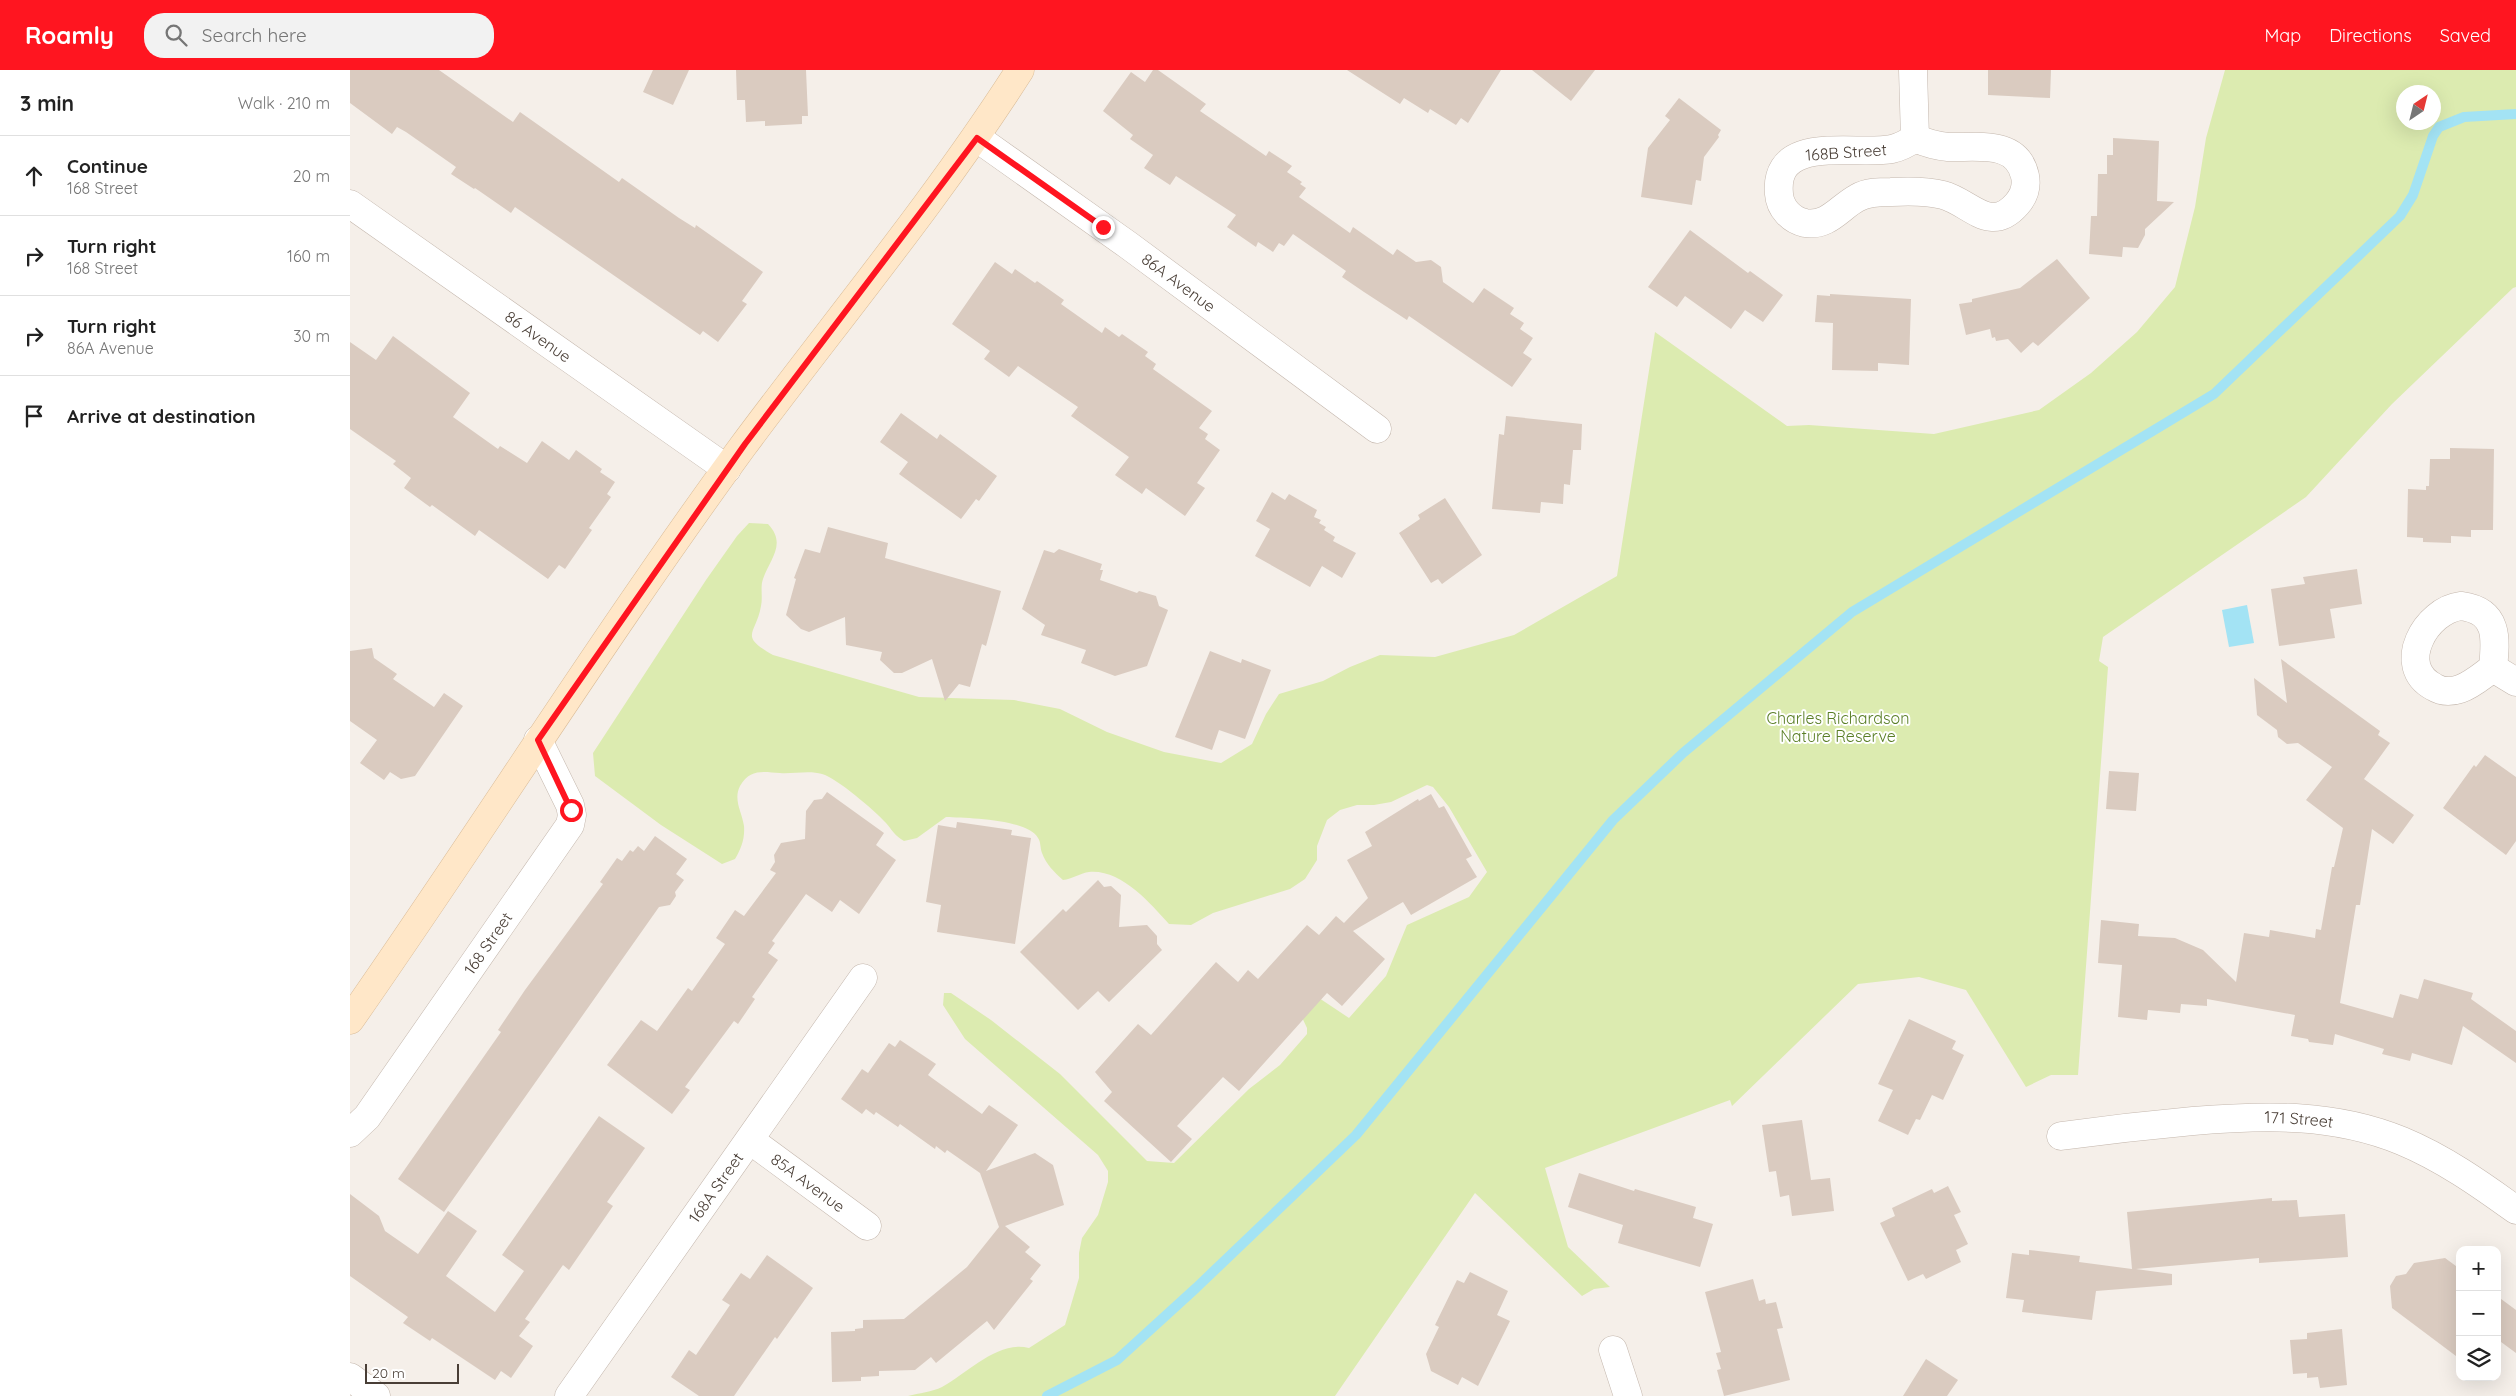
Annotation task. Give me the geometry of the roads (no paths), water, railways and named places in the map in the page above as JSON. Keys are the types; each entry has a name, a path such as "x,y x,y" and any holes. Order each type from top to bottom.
{"main road":[{"path":"350,1020 409,935 538,740 728,469 977,138 1020,70"}],"street":[{"path":"1913,70 1916,138"},
{"name":"86A Avenue","path":"977,138 1128,245 1377,429"},
{"name":"168B Street","path":"1916,138 1946,147 1985,147 2010,154 2019,162 2025,177 2025,193 2009,212 1993,217 1978,214 1951,198 1926,192 1865,194 1828,219 1818,223 1799,221 1784,208 1778,193 1780,178 1788,162 1799,154 1814,151 1892,149 1916,138"},
{"name":"86 Avenue","path":"350,204 728,469"},
{"path":"2493,668 2516,682"},
{"name":"168 Street","path":"350,1133 367,1117 570,825 572,815 570,805 538,740"},
{"name":"168A Street","path":"569,1396 863,978"},
{"name":"171 Street","path":"2061,1136 2121,1128 2230,1118 2292,1116 2340,1122 2391,1137 2437,1158 2516,1210"},
{"name":"85A Avenue","path":"750,1140 867,1226"},
{"path":"1614,1350 1628,1396"},
{"path":"350,1377 376,1396"}],"water":[{"path":"2247,605 2254,643 2229,647 2222,610"}],"waterway":[{"path":"1047,1396 1117,1360 1196,1288 1356,1135 1613,820 1683,753 1852,612 2214,394 2400,216 2413,195 2433,136 2439,127 2464,117 2516,114"}],"park label":[{"name":"Charles Richardson Nature Reserve","path":"1838,727"}]}
